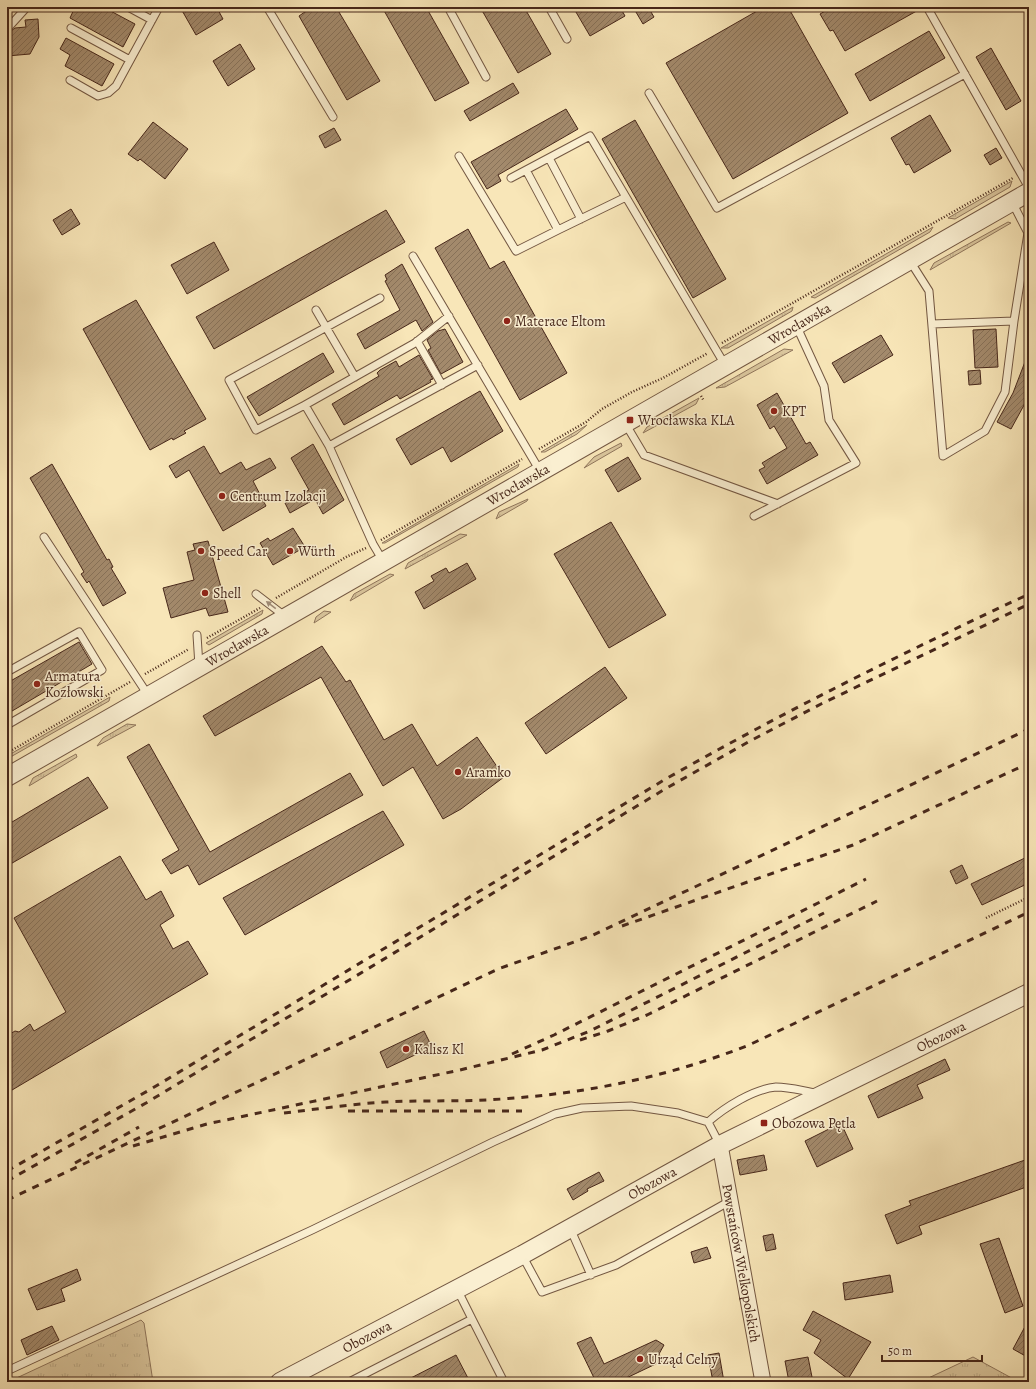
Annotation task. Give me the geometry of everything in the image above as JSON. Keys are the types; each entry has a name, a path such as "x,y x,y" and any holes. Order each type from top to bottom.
{"street":[{"name":"Wrocławska","path":"7,777 1029,192"},
{"name":"Obozowa","path":"280,1382 522,1255 720,1145 1029,993"},
{"name":"Powstańców Wielkopolskich","path":"720,1145 763,1382"}],"lane":[{"path":"7,29 27,7"},
{"path":"128,7 152,20"},
{"path":"70,80 98,96 108,93 116,86 159,7"},
{"path":"267,7 333,117"},
{"path":"448,7 486,77"},
{"path":"549,7 567,39"},
{"path":"927,7 1029,188"},
{"path":"71,28 130,60"},
{"path":"649,93 717,208 965,74"},
{"path":"511,178 590,136 725,366"},
{"path":"459,156 516,252 626,197"},
{"path":"550,158 581,219"},
{"path":"526,170 558,230"},
{"path":"909,260 929,291 942,456 985,431 1005,392 1014,321 1028,233 1012,202"},
{"path":"413,256 540,471"},
{"path":"380,298 229,380 256,430 305,405 417,341 449,316"},
{"path":"316,310 355,376"},
{"path":"932,324 1014,321"},
{"path":"754,516 856,463 829,420 824,386 796,325"},
{"path":"417,341 442,385"},
{"path":"329,446 478,365"},
{"path":"305,405 329,446 373,544 383,561"},
{"path":"625,422 644,455 778,504"},
{"path":"44,537 148,695"},
{"path":"256,594 286,617"},
{"path":"7,672 79,632 102,670 7,725"},
{"path":"198,635 199,666"},
{"path":"708,1122 729,1106 768,1088 786,1088 823,1094"},
{"path":"7,1371 312,1230 493,1142 555,1114 582,1108 631,1106 678,1113 708,1122 720,1145"},
{"path":"522,1255 542,1292 616,1265 730,1201"},
{"path":"570,1228 591,1275"},
{"path":"457,1289 504,1382"},
{"path":"349,1382 472,1319"}],"path":[{"path":"7,753 348,556 356,554 586,422 602,409 632,392 663,378 1021,173"},
{"path":"986,918 1029,897"}],"green space":[{"path":"1012,181 1010,187 955,219 948,218"},
{"path":"1008,222 1011,223 930,270 934,263"},
{"path":"933,227 930,232 815,298 811,297"},
{"path":"793,307 792,311 728,348 721,348"},
{"path":"784,349 793,350 725,387 716,388"},
{"path":"699,398 696,404 643,433 647,427"},
{"path":"587,425 577,434 545,452 541,452"},
{"path":"621,443 622,446 584,468 594,457"},
{"path":"519,464 518,467 385,543 382,543"},
{"path":"528,499 527,501 496,519 499,512"},
{"path":"460,534 467,535 405,569 408,563"},
{"path":"390,574 394,575 350,601 354,594"},
{"path":"263,610 262,614 209,645 206,643"},
{"path":"324,611 331,612 314,623 316,617"},
{"path":"110,697 109,701 7,759 7,756"},
{"path":"127,724 136,725 97,746 103,738"},
{"path":"76,754 77,757 29,786 33,778"},
{"path":"141,1320 144,1323 153,1382 8,1382"},
{"path":"973,1357 1019,1382 920,1382"}],"building":[{"path":"75,7 103,7 135,24 123,47 70,18"},
{"path":"180,7 207,7 211,12 217,8 223,19 196,35"},
{"path":"312,7 336,7 380,81 347,100 299,16"},
{"path":"382,7 426,7 469,83 435,101"},
{"path":"480,7 524,7 551,54 518,73"},
{"path":"573,7 620,7 625,16 590,36"},
{"path":"633,7 648,7 654,17 643,24"},
{"path":"764,7 788,7 848,113 733,179 666,63"},
{"path":"832,7 922,8 845,51 833,30 830,31 820,14"},
{"path":"38,19 39,37 30,54 7,56 7,34 15,28 26,27 25,20"},
{"path":"929,31 945,58 870,101 855,74"},
{"path":"66,38 114,64 102,86 65,66 70,55 60,49"},
{"path":"240,44 255,69 228,86 213,61"},
{"path":"991,48 1021,101 1006,110 976,57"},
{"path":"513,83 519,93 470,121 464,111"},
{"path":"566,109 578,129 498,175 501,181 487,189 471,162"},
{"path":"930,115 951,151 914,173 909,164 906,165 891,138"},
{"path":"635,120 726,279 693,298 602,139"},
{"path":"153,122 188,149 165,179 140,159 138,161 128,154"},
{"path":"334,128 341,140 325,148 319,136"},
{"path":"996,148 1002,158 990,165 984,155"},
{"path":"71,209 80,224 62,235 53,220"},
{"path":"386,210 405,242 214,349 196,317"},
{"name":"Materace Eltom","path":"468,229 490,269 504,261 567,373 520,400 435,248"},
{"path":"214,242 229,270 187,294 171,265"},
{"path":"402,264 433,322 422,331 416,320 365,349 357,334 400,310 385,281 387,280 385,275"},
{"path":"136,300 206,419 184,431 186,433 173,440 172,438 150,450 83,329"},
{"path":"445,329 463,362 441,374 428,350 431,348 427,340 438,331"},
{"path":"996,329 998,367 975,368 973,330"},
{"path":"881,335 893,355 844,383 832,363"},
{"path":"323,353 334,372 259,416 247,397"},
{"path":"1028,354 1029,396 1011,429 997,422 1013,393"},
{"path":"419,355 433,379 430,380 431,382 400,399 397,395 344,425 332,404 379,376 377,373 380,370 396,361 399,367"},
{"path":"980,370 981,384 969,385 968,371"},
{"path":"480,391 503,431 451,462 443,447 411,465 396,439"},
{"path":"777,393 806,444 810,442 818,455 767,484 759,470 765,467 762,463 787,448 774,426 770,429 757,405"},
{"path":"313,444 344,500 323,514 315,499 290,513 285,503 309,490 291,458"},
{"name":"Centrum Izolacji","path":"204,446 220,474 241,462 246,470 270,458 276,468 253,481 266,506 223,531 189,470 176,478 169,466"},
{"path":"628,457 641,479 618,492 605,470"},
{"path":"52,464 107,560 109,559 113,567 111,568 126,593 103,606 89,581 87,583 81,574 84,572 30,478"},
{"path":"611,522 666,615 609,648 554,554"},
{"path":"293,528 305,547 273,565 260,543 268,538 270,541"},
{"path":"208,541 228,612 209,616 206,608 171,618 163,588 194,580 187,552 195,550 193,544"},
{"path":"467,563 476,579 424,609 415,592 434,581 431,576 446,568 449,573"},
{"path":"79,642 92,664 7,714 7,683"},
{"path":"322,646 346,682 350,680 384,740 412,724 437,766 477,737 504,777 461,809 443,819 413,767 383,786 321,677 215,736 203,716"},
{"path":"605,667 627,698 546,754 525,723"},
{"path":"149,744 210,852 350,773 363,795 199,885 188,865 171,874 162,860 179,850 127,757"},
{"path":"88,777 108,808 7,866 7,825"},
{"path":"383,811 404,845 245,935 223,898"},
{"path":"120,856 146,900 161,891 174,916 160,925 173,949 188,941 208,974 7,1093 7,1048 10,1034 15,1031 19,1032 30,1024 34,1031 66,1012 14,918"},
{"path":"1029,856 1029,883 982,905 971,884"},
{"path":"962,865 968,878 956,884 950,871"},
{"name":"Kalisz Kl","path":"424,1031 432,1047 387,1068 380,1052"},
{"path":"945,1059 950,1070 917,1085 923,1098 878,1118 868,1096"},
{"path":"841,1123 853,1149 817,1167 805,1141"},
{"path":"764,1155 767,1170 740,1175 737,1160"},
{"path":"1025,1160 1029,1171 1029,1186 919,1226 922,1234 897,1244 885,1215 911,1205 909,1201"},
{"path":"599,1172 604,1181 587,1189 588,1191 573,1200 567,1189"},
{"path":"773,1234 776,1249 766,1251 763,1236"},
{"path":"999,1238 1023,1306 1005,1313 980,1244"},
{"path":"707,1247 711,1258 694,1263 691,1252"},
{"path":"77,1269 81,1280 61,1289 65,1301 37,1310 28,1289"},
{"path":"890,1275 893,1292 845,1300 843,1283"},
{"path":"813,1311 871,1342 848,1379 814,1353 821,1340 803,1330"},
{"path":"1029,1319 1029,1358 1013,1349"},
{"path":"52,1326 59,1340 27,1355 21,1340"},
{"path":"591,1337 604,1364 656,1340 664,1345 659,1354 662,1361 618,1382 596,1382 577,1343"},
{"path":"719,1353 724,1382 713,1382 708,1355"},
{"path":"456,1355 470,1382 403,1382"},
{"path":"808,1357 813,1382 789,1382 785,1361"}],"railway":[{"path":"7,1171 151,1089 664,780 754,730 845,683 1029,594"},
{"path":"7,1181 146,1103 665,789 750,741 821,704 1029,604"},
{"path":"7,1200 498,969 591,936 1029,729"},
{"path":"622,926 853,845 1029,763"},
{"path":"512,1054 554,1035 866,879"},
{"path":"580,1040 608,1031 647,1015 877,901"},
{"path":"284,1113 386,1102 487,1100 566,1093 658,1075 749,1045 1029,912"},
{"path":"133,1146 207,1124 460,1070 542,1050 590,1031 824,913"},
{"path":"348,1111 522,1111"},
{"path":"75,1163 139,1127"}],"place":[{"name":"Materace Eltom","path":"507,321"},
{"name":"KPT","path":"774,411"},
{"name":"Wrocławska KLA","path":"630,420"},
{"name":"Centrum Izolacji","path":"222,496"},
{"name":"Speed Car","path":"201,551"},
{"name":"Würth","path":"290,551"},
{"name":"Shell","path":"205,593"},
{"name":"Armatura Kozłowski","path":"37,684"},
{"name":"Aramko","path":"458,772"},
{"name":"Kalisz Kl","path":"406,1049"},
{"name":"Obozowa Pętla","path":"764,1123"},
{"name":"Urząd Celny","path":"640,1359"}]}
